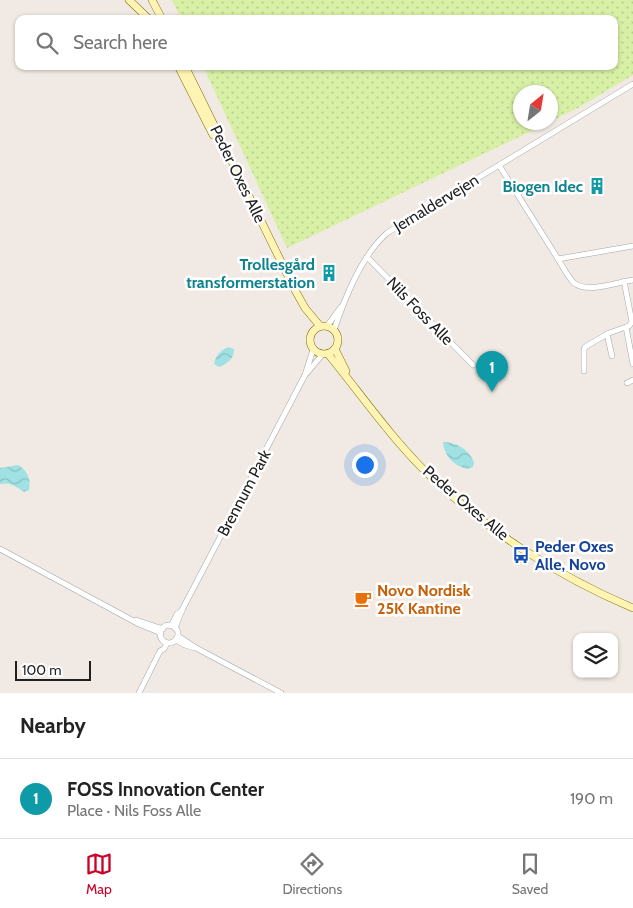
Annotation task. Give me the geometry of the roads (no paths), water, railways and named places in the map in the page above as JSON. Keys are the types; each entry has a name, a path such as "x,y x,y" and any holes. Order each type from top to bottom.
{"street":[{"path":"129,0 145,15"},
{"path":"152,0 160,15"},
{"path":"180,70 216,140 238,174"},
{"name":"Peder Oxes Alle","path":"187,70 305,308 313,330"},
{"name":"Jernaldervejen","path":"334,330 344,302 367,257 379,240 387,233 633,84"},
{"path":"500,165 572,281 590,289 633,280"},
{"path":"558,260 633,246"},
{"name":"Nils Foss Alle","path":"367,257 472,365"},
{"path":"584,371 584,350 586,347 607,334 631,324 624,281"},
{"name":"Jernaldervejen","path":"324,326 344,302"},
{"name":"Peder Oxes Alle","path":"305,308 324,326"},
{"path":"324,326 334,330 338,339 335,349 325,354 313,350 309,340 313,330 324,326"},
{"path":"626,327 633,364"},
{"path":"607,334 612,356"},
{"name":"Peder Oxes Alle","path":"335,349 349,378"},
{"name":"Brennum Park","path":"173,627 305,376 313,350"},
{"name":"Peder Oxes Alle","path":"325,354 349,378 399,443 425,471 470,510 511,541 546,564 633,608"},
{"name":"Brennum Park","path":"305,376 325,354"},
{"path":"627,383 633,380"},
{"path":"0,549 139,624 162,631 173,627 178,633 177,638"},
{"name":"Peder Oxes Alle","path":"610,597 633,603"},
{"path":"162,631 165,642"},
{"path":"139,693 160,648 165,642 177,638 281,693"}],"water":[{"path":"228,347 234,349 230,360 219,367 214,364 219,354"},
{"path":"443,442 457,445 466,451 472,458 473,467 462,468 450,460 445,452"},
{"path":"18,465 24,470 30,482 29,490 24,492 10,484 0,484 0,468"}],"place":[{"name":"Biogen Idec","path":"597,186"},
{"name":"Trollesgård transformerstation","path":"329,273"},
{"name":"FOSS Innovation Center","path":"492,392"},
{"name":"Peder Oxes Alle, Novo","path":"521,555"},
{"name":"Novo Nordisk 25K Kantine","path":"363,599"}]}
